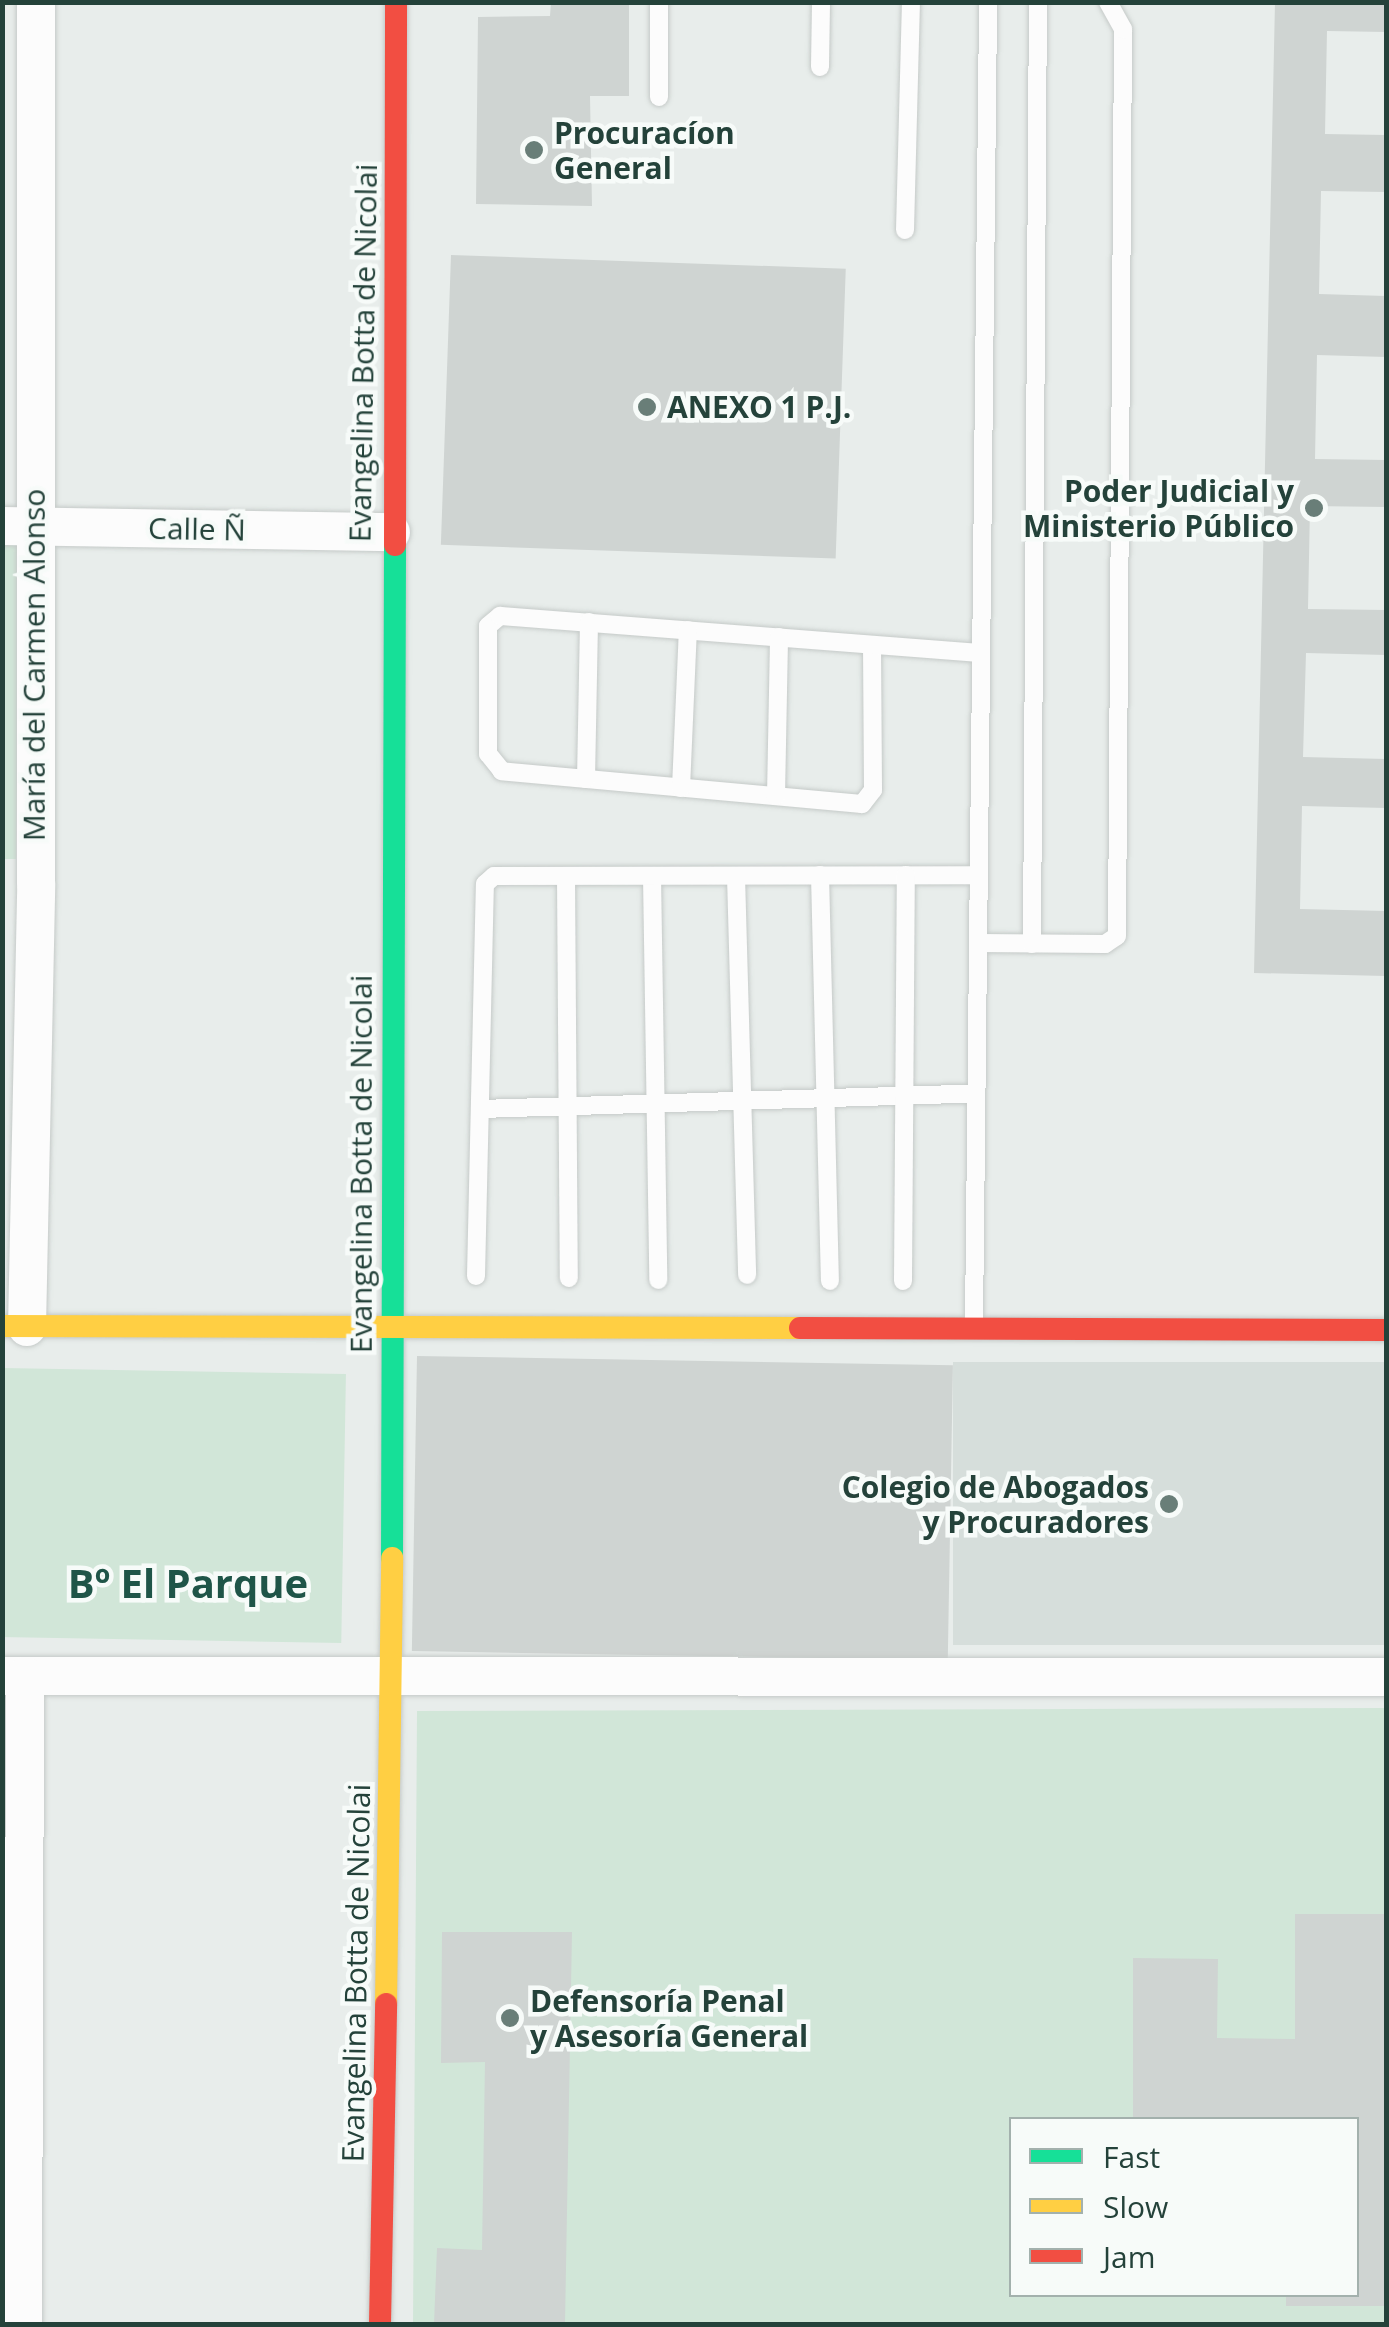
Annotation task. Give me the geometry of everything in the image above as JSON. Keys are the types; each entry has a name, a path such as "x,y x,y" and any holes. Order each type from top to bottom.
{"street":[{"name":"María del Carmen Alonso","path":"14,1326 19,884 17,526 36,2"},
{"name":"Evangelina Botta de Nicolai","path":"380,2324 392,1677 390,532 396,2"},
{"name":"Calle Ñ","path":"17,526 390,532"},
{"path":"14,1326 1386,1330"},
{"path":"16,2306 14,1676 1386,1676"}],"lane":[{"path":"659,2 659,97"},
{"path":"820,67 821,2"},
{"path":"904,230 911,2"},
{"path":"974,1329 988,2"},
{"path":"1032,944 1038,2"},
{"path":"978,943 1105,944 1117,936 1123,29 1108,2"},
{"path":"872,645 873,790 862,804 502,771 488,754 488,626 500,616 981,653"},
{"path":"586,779 589,622"},
{"path":"682,788 688,630"},
{"path":"776,796 779,637"},
{"path":"820,875 830,1281"},
{"path":"902,1280 906,875"},
{"path":"476,1276 484,884 494,876 979,875"},
{"path":"566,876 569,1278"},
{"path":"652,876 658,1280"},
{"path":"736,876 746,1275"},
{"path":"480,1109 976,1093"}],"shaded area":[{"name":"Colegio de Abogados y Procuradores","path":"953,1362 1386,1362 1386,1645 953,1645"}],"green space":[{"path":"3,543 20,543 16,859 3,859"},
{"path":"3,1368 346,1374 341,1643 2,1637"},
{"path":"1386,1708 1386,2324 413,2324 417,1711"}],"building":[{"name":"Procuracíon General","path":"551,2 629,2 629,96 590,96 592,206 476,204 478,17 550,16"},
{"path":"1275,2 1386,2 1386,32 1327,31 1325,134 1386,135 1386,192 1321,191 1319,294 1386,296 1386,357 1317,355 1315,459 1386,460 1386,507 1310,506 1308,609 1386,610 1386,655 1306,653 1303,757 1386,759 1386,808 1302,806 1300,909 1386,911 1386,976 1254,973"},
{"name":"ANEXO 1 P.J.","path":"451,255 846,269 836,559 441,545"},
{"path":"417,1356 953,1365 948,1660 412,1651"},
{"path":"1295,1914 1386,1914 1386,2306 1286,2306 1286,2297 1359,2297 1359,2117 1133,2117 1133,1958 1218,1959 1217,2038 1295,2039"},
{"path":"442,1932 572,1932 565,2324 434,2324 437,2248 482,2250 485,2062 441,2063"}],"traffic: fast":[{"path":"392,1558 395,545"}],"traffic: slow":[{"path":"2,1326 800,1328"},
{"path":"386,2004 392,1558"}],"traffic: jam":[{"path":"395,545 396,2"},
{"path":"800,1328 1386,1330"},
{"path":"380,2324 386,2004"}],"place":[{"name":"Procuracíon General","path":"534,150"},
{"name":"ANEXO 1 P.J.","path":"647,407"},
{"name":"Poder Judicial y Ministerio Público","path":"1314,508"},
{"name":"Colegio de Abogados y Procuradores","path":"1169,1504"},
{"name":"Defensoría Penal y Asesoría General","path":"510,2018"}],"district":[{"name":"Bº El Parque","path":"188,1583"}]}
